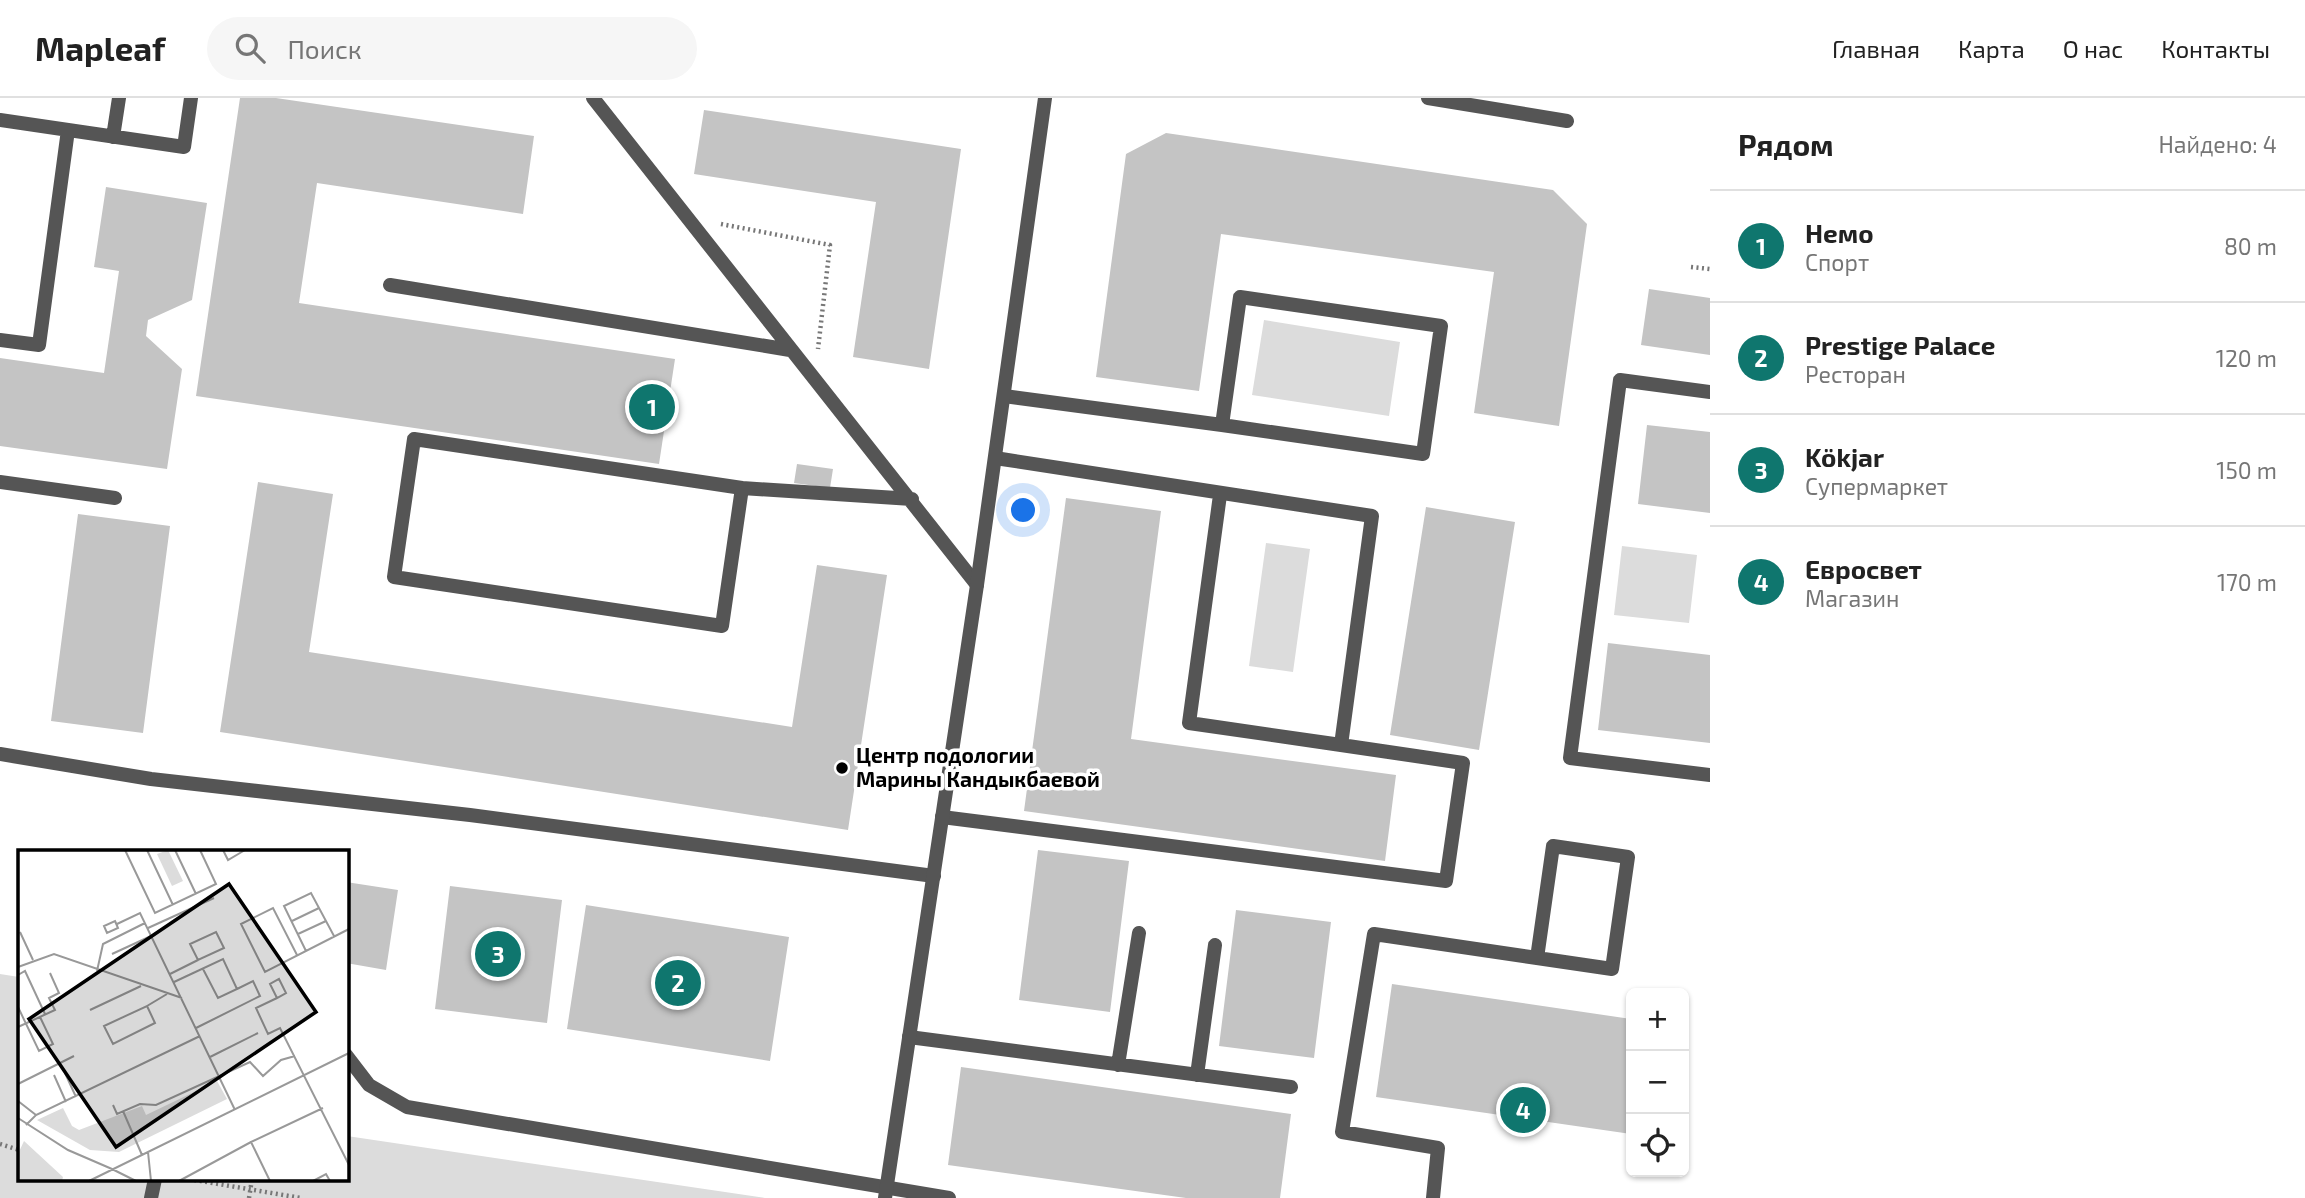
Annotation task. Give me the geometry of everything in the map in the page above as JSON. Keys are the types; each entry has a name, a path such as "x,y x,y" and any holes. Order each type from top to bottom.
{"street":[{"path":"113,137 119,98"},
{"path":"0,120 184,147 191,98"},
{"path":"593,98 790,350 912,499 977,585"},
{"path":"886,1193 977,585 1045,98"},
{"path":"1428,98 1567,121"},
{"path":"0,340 39,345 68,130"},
{"path":"390,285 790,350"},
{"path":"1004,396 1423,454 1441,326 1240,297 1222,425"},
{"path":"1710,392 1620,380 1570,758 1710,775"},
{"path":"742,488 722,626 394,577 414,439 742,488 912,499"},
{"path":"995,458 1220,495 1372,516 1341,745"},
{"path":"0,482 115,498"},
{"path":"942,817 1446,881 1463,763 1189,723 1220,495"},
{"path":"0,754 150,779 470,815 934,876"},
{"path":"1433,1198 1438,1148 1342,1132 1374,934 1537,958 1612,969 1628,857 1553,846 1537,958"},
{"path":"1118,1065 1139,933"},
{"path":"1197,1075 1216,945"},
{"path":"909,1037 1291,1087"},
{"path":"348,1058 369,1085 407,1107 886,1193 949,1198"},
{"path":"151,1198 155,1180"}],"path":[{"path":"710,222 830,245 817,360"},
{"path":"1691,267 1710,269"},
{"path":"0,1144 18,1150"},
{"path":"195,1180 302,1198"},
{"path":"249,1198 252,1180"}],"shaded area":[{"path":"1264,320 1400,342 1389,416 1252,395"},
{"path":"1266,543 1310,549 1293,672 1249,666"},
{"path":"1622,546 1697,555 1689,623 1614,615"},
{"path":"0,974 18,977 18,1180 348,1180 348,1136 765,1198 0,1198"}],"building":[{"path":"240,98 276,98 534,136 523,214 317,183 299,303 675,359 659,464 196,396"},
{"path":"704,110 961,149 929,369 853,357 876,202 694,174"},
{"path":"1166,133 1553,190 1587,224 1559,426 1474,413 1494,272 1221,234 1199,391 1096,377 1126,154"},
{"path":"106,187 207,203 192,300 148,320 146,336 182,369 167,469 0,446 0,358 104,373 119,271 94,267"},
{"path":"1649,289 1710,298 1710,355 1641,345"},
{"path":"1647,425 1710,432 1710,513 1638,504"},
{"path":"797,464 833,469 830,488 794,483"},
{"path":"258,482 333,494 309,652 792,727 817,565 887,575 848,830 220,732"},
{"path":"1066,498 1161,511 1131,739 1396,775 1385,861 1024,811"},
{"path":"1426,507 1515,522 1479,750 1390,735"},
{"path":"78,514 170,526 143,733 51,721"},
{"path":"1608,643 1710,655 1710,743 1598,730"},
{"path":"1038,850 1129,861 1110,1012 1019,1000"},
{"path":"348,882 398,890 386,970 348,963"},
{"path":"450,886 562,900 547,1023 435,1009"},
{"path":"586,905 789,937 770,1061 567,1029"},
{"path":"1236,910 1331,922 1314,1058 1219,1046"},
{"path":"1392,984 1626,1018 1626,1133 1376,1097"},
{"path":"961,1067 1291,1114 1280,1198 1186,1198 948,1165"}],"place":[{"name":"Немо","path":"652,407"},
{"name":"Центр подологии Марины Кандыкбаевой","path":"842,768"},
{"name":"Kökjar","path":"498,954"},
{"name":"Prestige Palace","path":"678,983"},
{"name":"Евросвет","path":"1523,1110"}]}
